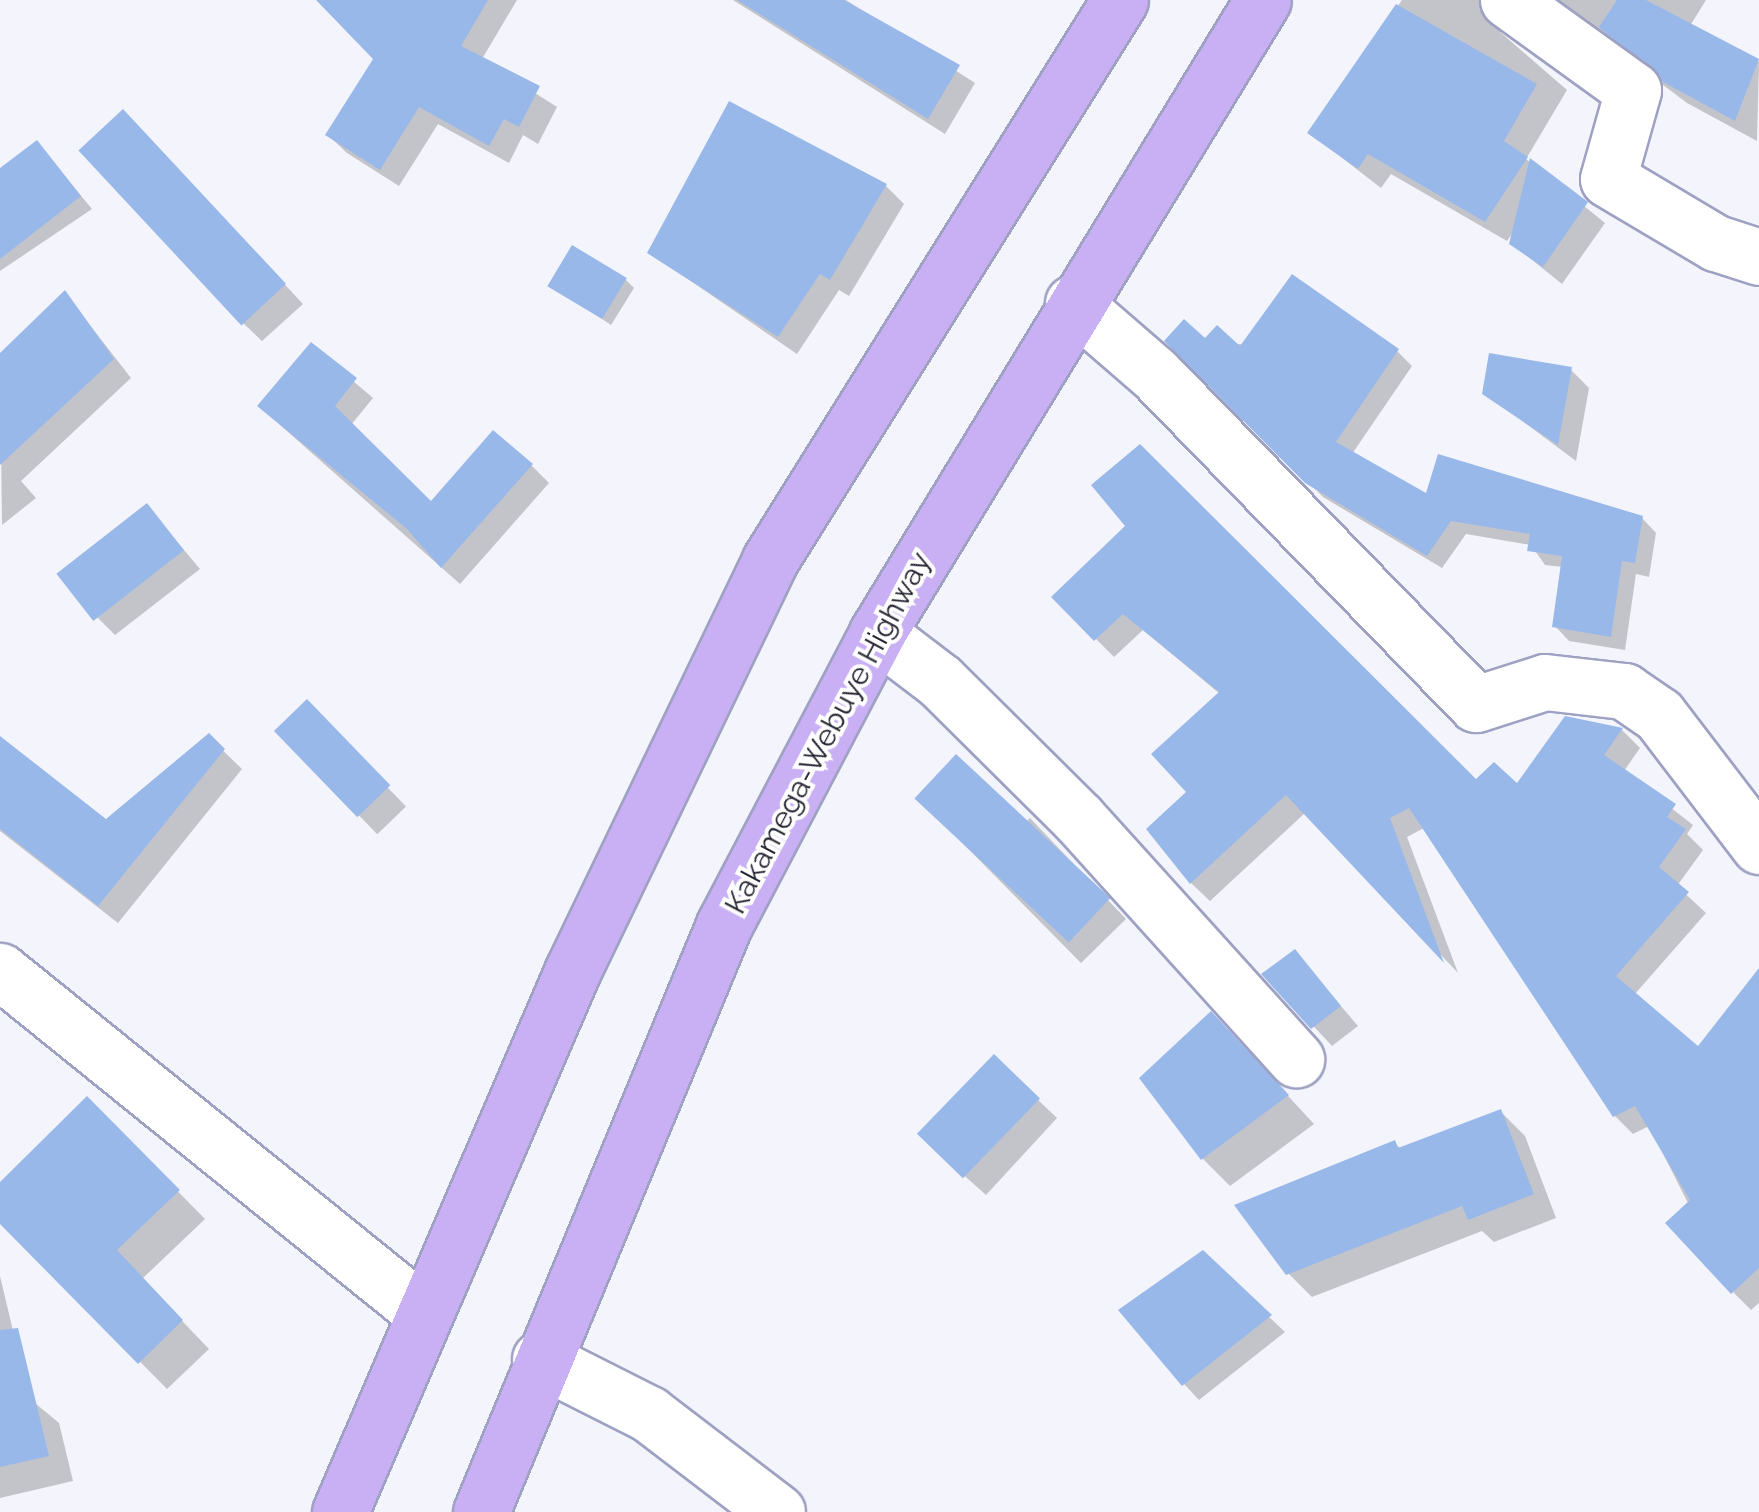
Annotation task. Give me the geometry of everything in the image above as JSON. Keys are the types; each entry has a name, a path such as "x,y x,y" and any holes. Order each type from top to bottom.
{"highway":[{"path":"340,1512 421,1311 770,560 1120,0"},
{"name":"Kakamega-Webuye Highway","path":"482,1512 540,1359 724,925 877,633 1073,304 1263,0"}],"street":[{"path":"1508,0 1634,90 1608,179 1716,243 1759,257"},
{"path":"1073,304 1155,374 1476,704 1545,682 1624,691 1659,716 1759,846"},
{"path":"877,633 940,681 1079,819 1296,1059"},
{"path":"0,972 421,1311"},
{"path":"540,1359 649,1414 777,1512"}],"building":[{"path":"316,0 488,0 461,46 540,86 519,127 504,119 489,146 419,107 380,170 325,135 373,59"},
{"path":"737,0 844,0 960,65 928,119"},
{"path":"1617,0 1646,0 1759,59 1735,121 1663,82 1599,27"},
{"path":"1396,4 1537,84 1504,141 1528,157 1485,222 1368,154 1358,169 1307,133"},
{"path":"729,101 887,184 830,280 820,274 778,337 647,253"},
{"path":"123,109 286,284 241,325 78,151"},
{"path":"37,140 81,196 0,259 0,168"},
{"path":"1530,158 1588,202 1543,267 1509,244"},
{"path":"572,245 627,278 602,319 547,286"},
{"path":"1292,274 1399,349 1336,442 1426,493 1438,454 1643,516 1635,563 1622,561 1611,637 1552,627 1562,556 1527,551 1530,534 1451,521 1427,556 1305,483 1164,341 1184,319 1205,338 1217,325 1240,346"},
{"path":"65,290 114,359 0,465 0,353"},
{"path":"311,342 357,378 335,406 431,501 493,430 533,464 441,568 407,529 257,406"},
{"path":"1489,353 1572,367 1558,445 1482,394"},
{"path":"1140,444 1476,779 1494,762 1517,783 1565,716 1623,728 1604,755 1676,804 1667,817 1686,829 1659,867 1689,892 1616,976 1698,1046 1759,968 1759,1268 1731,1294 1665,1223 1690,1200 1635,1106 1613,1117 1409,808 1390,818 1444,963 1286,795 1190,884 1146,829 1186,792 1151,754 1219,692 1123,614 1094,641 1051,597 1125,526 1091,485"},
{"path":"147,503 184,550 93,621 56,574"},
{"path":"307,699 390,785 357,817 274,731"},
{"path":"209,733 225,749 98,906 0,829 0,736 106,819"},
{"path":"956,754 1110,898 1069,943 914,799"},
{"path":"1295,949 1341,1006 1311,1029 1261,974"},
{"path":"1211,1011 1289,1095 1201,1160 1139,1078"},
{"path":"994,1054 1040,1098 963,1178 917,1134"},
{"path":"87,1096 180,1190 117,1250 183,1320 138,1364 0,1224 0,1182"},
{"path":"1501,1109 1534,1194 1468,1220 1462,1206 1286,1275 1234,1205 1395,1140 1398,1148"},
{"path":"1203,1250 1272,1315 1182,1386 1118,1310"},
{"path":"18,1328 49,1456 0,1467 0,1330"}]}
